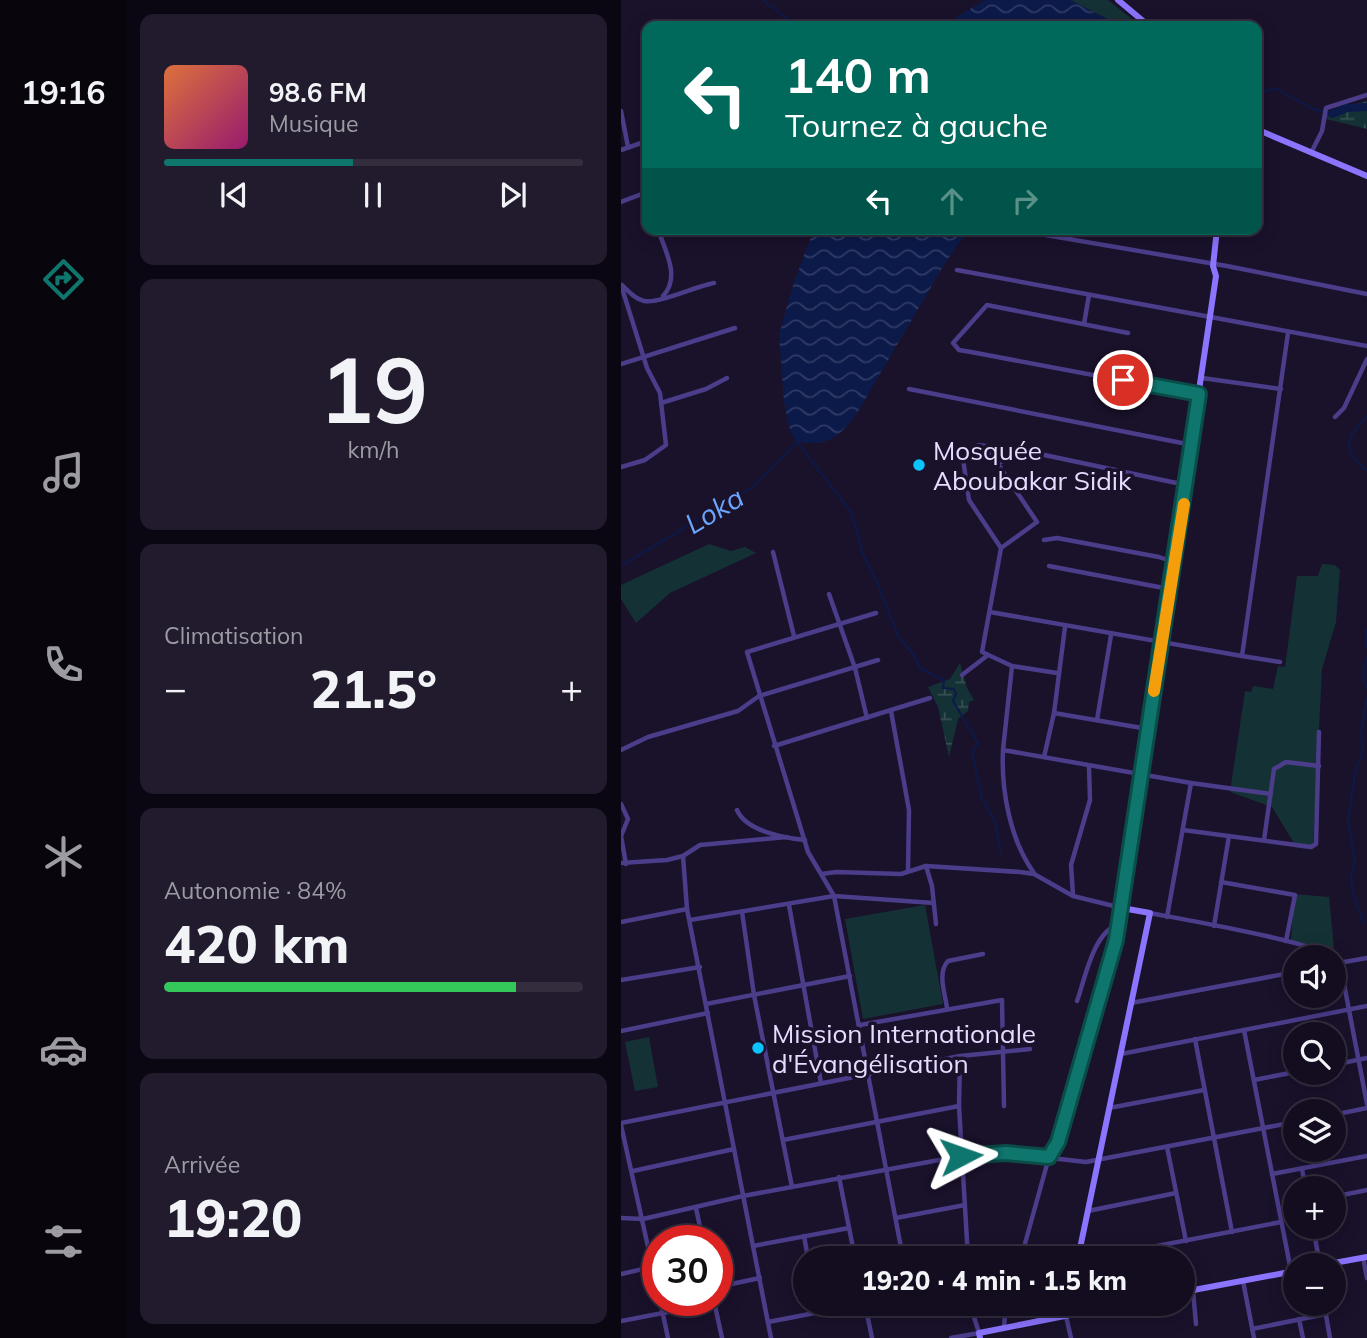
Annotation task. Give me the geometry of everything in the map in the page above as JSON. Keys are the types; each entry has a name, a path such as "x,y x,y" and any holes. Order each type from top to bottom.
{"street":[{"path":"1118,0 1143,21"},
{"path":"1311,154 1322,131 1326,108 1367,95"},
{"path":"621,111 628,147"},
{"path":"1262,132 1367,176"},
{"path":"621,150 642,143"},
{"path":"621,202 642,196"},
{"path":"660,235 673,278 681,291"},
{"path":"1043,235 1367,294"},
{"path":"1024,1246 1049,1157 1058,1142 1119,924 1217,276 1213,266 1216,235"},
{"path":"957,270 1367,346"},
{"path":"661,298 671,288 673,278"},
{"path":"621,285 637,299 655,301 714,283"},
{"path":"621,285 623,304 634,320 643,357 661,403 666,445 645,460 622,466"},
{"path":"1084,324 1089,295"},
{"path":"1128,333 987,304 953,343 959,350 1199,394"},
{"path":"621,364 735,328"},
{"path":"1242,656 1288,332"},
{"path":"1335,417 1344,408 1367,359"},
{"path":"661,403 706,389 727,377"},
{"path":"1202,378 1281,389"},
{"path":"909,389 1192,446"},
{"path":"1001,548 1037,522 986,446 981,444 963,459 969,500 1001,548 981,646 988,655 1012,666 1057,673"},
{"path":"998,463 1023,454 1035,453 1187,485"},
{"path":"1044,540 1057,538 1159,556 1174,563"},
{"path":"773,552 794,636"},
{"path":"1049,566 1169,589"},
{"path":"829,594 855,668 867,718"},
{"path":"990,612 1280,662"},
{"path":"876,613 747,652 808,852 834,895 901,1246"},
{"path":"1044,757 1054,713 1065,627"},
{"path":"1097,720 1112,635"},
{"path":"962,675 988,655"},
{"path":"621,750 648,737 738,711 759,696 878,660"},
{"path":"1012,666 1003,750 1005,799 1024,860 1034,874 1073,896 1302,945"},
{"path":"774,746 930,698"},
{"path":"891,711 909,810 908,871"},
{"path":"1054,713 1148,729"},
{"path":"1183,830 1311,847 1316,844 1319,732"},
{"path":"1003,750 1191,783 1271,794"},
{"path":"1264,840 1274,769 1286,762 1319,766"},
{"path":"1073,896 1071,865 1090,800 1089,766"},
{"path":"1167,916 1191,783"},
{"path":"621,804 628,819 621,836 624,864 683,856 700,845 787,837"},
{"path":"737,810 742,820 752,825 805,840"},
{"path":"1214,926 1229,836"},
{"path":"683,856 687,909 771,1338"},
{"path":"822,874 908,871 926,866 1034,874"},
{"path":"926,866 936,924"},
{"path":"1221,882 1295,895 1286,941"},
{"path":"690,920 834,895 934,903"},
{"path":"788,905 822,1083"},
{"path":"621,922 687,909"},
{"path":"742,912 755,995 792,1186"},
{"path":"1081,1246 1150,913"},
{"path":"1077,1002 1092,956 1107,929 1119,924"},
{"path":"947,1008 942,972 944,965 948,961 983,954"},
{"path":"1346,962 1367,958"},
{"path":"621,980 700,967"},
{"path":"1131,1003 1283,974"},
{"path":"706,1004 850,976"},
{"path":"1346,999 1367,1106 1346,1112"},
{"path":"860,1025 1003,1000 1004,1107"},
{"path":"1121,1054 1367,1006"},
{"path":"621,1031 708,1013"},
{"path":"1244,1030 1289,1253"},
{"path":"1195,1039 1232,1232"},
{"path":"644,1225 621,1124 960,1056 1030,1049"},
{"path":"960,1056 959,1106 967,1246"},
{"path":"1346,1062 1367,1059"},
{"path":"1254,1080 1283,1074"},
{"path":"1109,1108 1204,1090"},
{"path":"783,1140 959,1106"},
{"path":"621,1218 643,1219 792,1186 961,1156 1006,1153 1079,1162 1283,1125"},
{"path":"1167,1147 1186,1241"},
{"path":"633,1171 734,1149"},
{"path":"1272,1174 1367,1156"},
{"path":"1301,1168 1303,1176"},
{"path":"839,1177 853,1246"},
{"path":"1346,1195 1367,1191"},
{"path":"1088,1211 1176,1194"},
{"path":"896,1218 965,1205"},
{"path":"696,1208 700,1225"},
{"path":"1159,1246 1281,1222"},
{"path":"753,1246 849,1228"},
{"path":"804,1236 806,1246"},
{"path":"1346,1261 1365,1257 1367,1278"},
{"path":"621,1274 642,1269"},
{"path":"1195,1291 1283,1273"},
{"path":"733,1284 759,1278"},
{"path":"1243,1281 1254,1338"},
{"path":"1195,1313 1196,1324"},
{"path":"621,1321 647,1316"},
{"path":"663,1316 668,1338"},
{"path":"718,1316 722,1338"},
{"path":"768,1322 799,1316"},
{"path":"866,1316 872,1338"},
{"path":"973,1316 979,1335"},
{"path":"1004,1327 1005,1316"},
{"path":"951,1338 979,1335 1004,1327 1061,1316"},
{"path":"1066,1316 1071,1338"},
{"path":"1252,1329 1317,1316"},
{"path":"1326,1316 1330,1338"},
{"path":"1299,1320 1303,1338"}],"green space":[{"path":"1070,0 1108,0 1135,21 1111,21"},
{"path":"1367,101 1367,129 1326,119 1327,112"},
{"path":"709,544 731,551 745,547 756,553 670,593 636,623 621,599 621,585"},
{"path":"1322,564 1335,565 1340,570 1336,622 1322,669 1313,849 1297,848 1272,807 1230,792 1245,691 1251,692 1253,686 1273,689 1278,666 1285,667 1297,576 1318,576"},
{"path":"960,663 967,688 974,700 969,702 968,711 958,719 949,757 938,707 928,687 950,679"},
{"path":"1294,894 1329,897 1334,945 1291,942"},
{"path":"925,905 943,1004 863,1019 845,919"},
{"path":"649,1037 658,1087 635,1091 625,1042"}],"water":[{"path":"985,0 1070,0 1111,21 950,21"},
{"path":"812,235 965,235 945,263 856,415 843,430 824,442 797,442 791,434 784,403 779,334"}],"waterway":[{"path":"763,0 790,21"},
{"name":"Loka","path":"1262,92 1275,88 1311,108 1332,114"},
{"name":"Loka","path":"1332,114 1347,108 1367,107"},
{"path":"1367,416 1349,443 1352,455 1367,470"},
{"path":"621,566 751,488 797,442 851,512 864,557 898,636 914,655 920,668 944,681 943,688 954,689 956,694 953,701 978,743 972,753 982,799 995,821 1001,854"},
{"path":"1367,630 1367,647"},
{"path":"1367,658 1363,673 1367,688"},
{"path":"1364,923 1353,894 1351,877 1355,860 1348,822 1355,773 1363,751 1361,735 1367,698"}],"slow traffic":[{"path":"1154,691 1184,504"}],"place":[{"name":"Mosquée Aboubakar Sidik","path":"919,465"},
{"name":"Mission Internationale d'Évangélisation","path":"758,1048"}],"route":[{"path":"961,1156 1006,1153 1049,1157 1058,1142 1116,940 1199,394 1123,380"}]}
